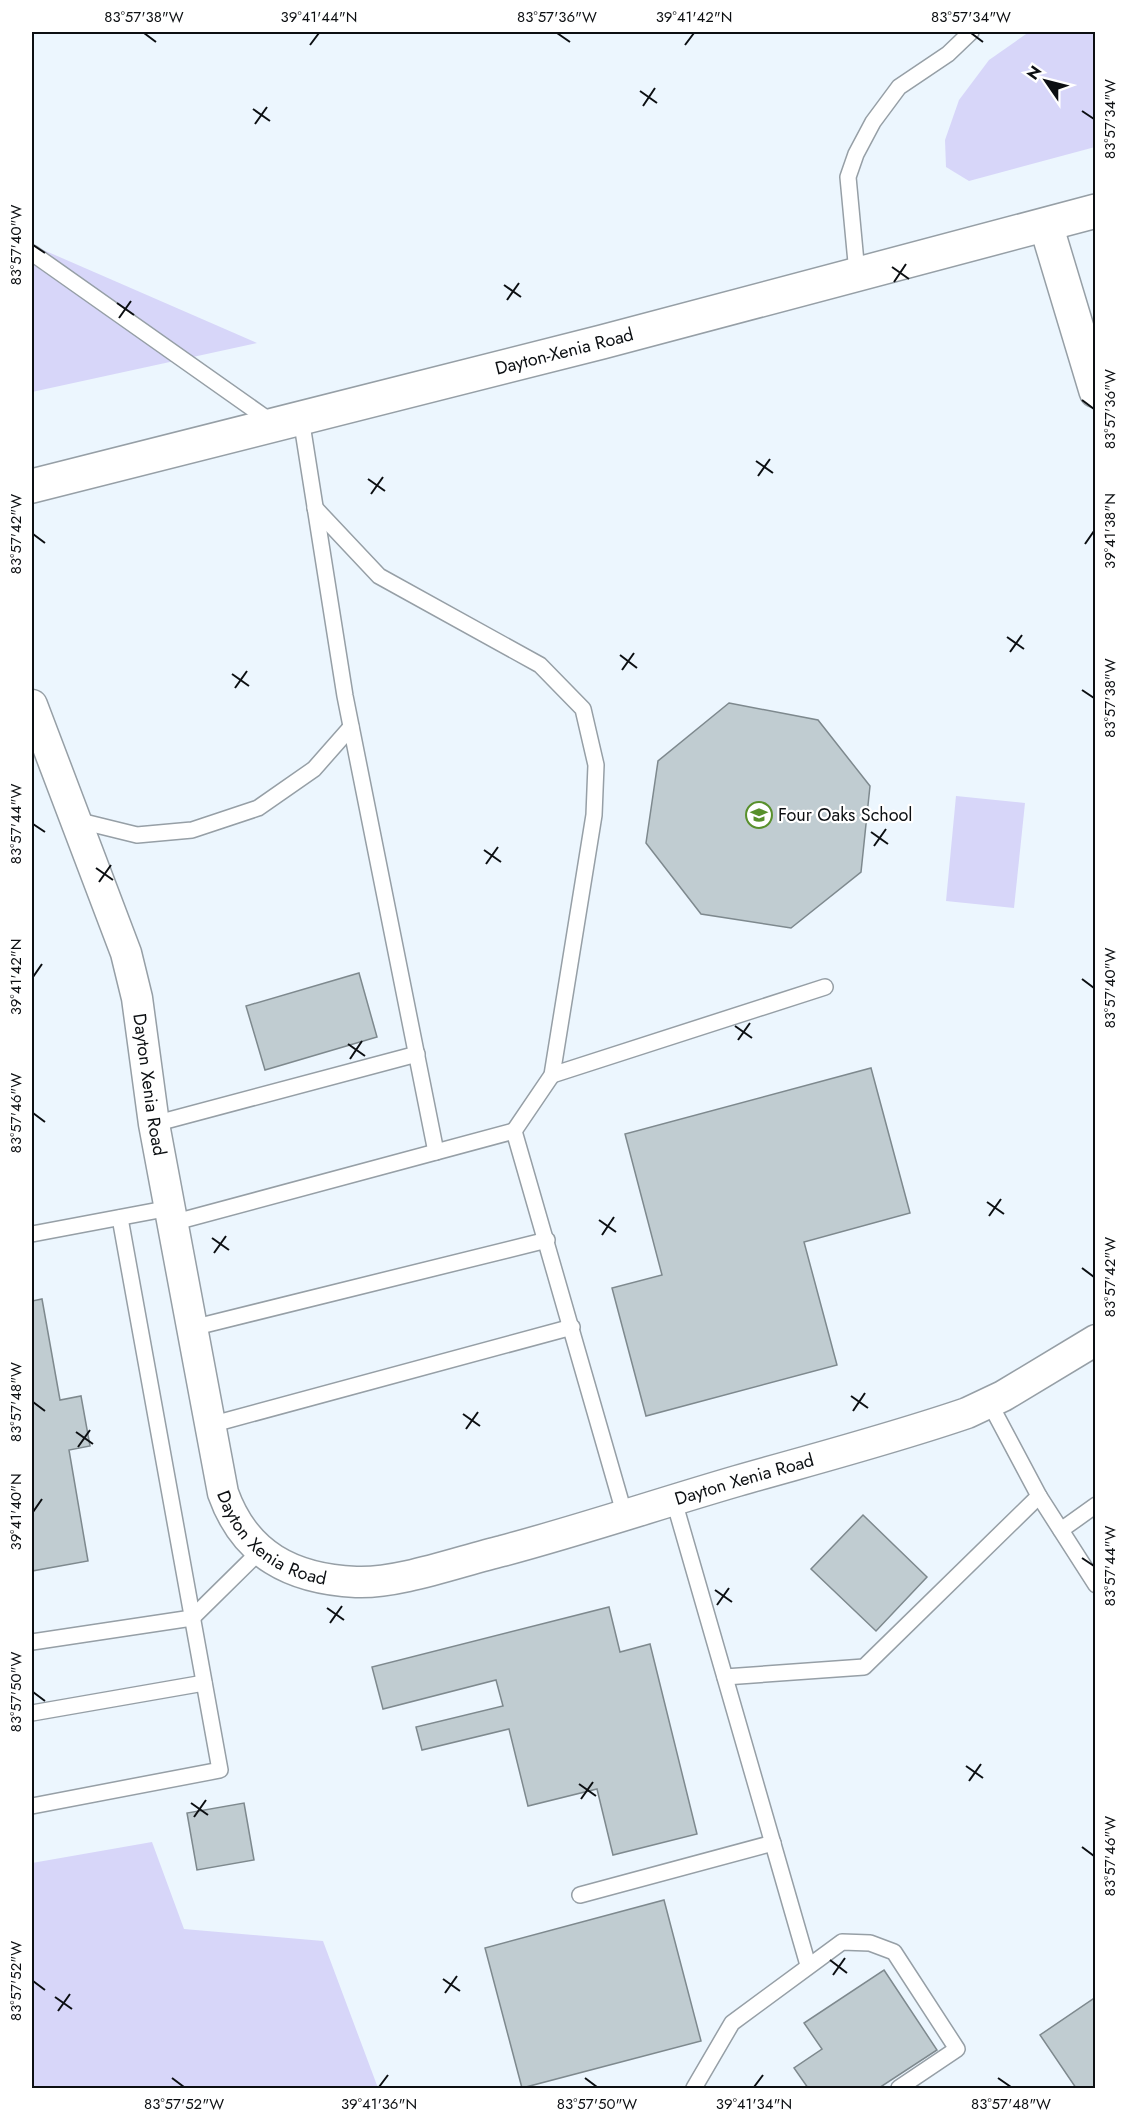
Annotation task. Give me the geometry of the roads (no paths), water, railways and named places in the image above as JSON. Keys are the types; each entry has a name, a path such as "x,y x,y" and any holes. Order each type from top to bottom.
{"main road":[{"name":"Dayton-Xenia Road","path":"32,486 602,342 1095,211"},
{"path":"1046,225 1095,391"}],"street":[{"name":"Dayton Xenia Road","path":"32,705 126,953 137,998 154,1124 223,1493 228,1509 240,1530 260,1551 285,1567 317,1578 358,1582 393,1578 625,1516 920,1429 989,1402 1095,1340"}],"lane":[{"path":"857,273 848,177 856,154 873,122 899,87 948,54 971,32"},
{"path":"32,253 288,421 315,508 351,727 436,1152"},
{"path":"32,1234 120,1218 171,1216 514,1131 552,1075 594,815 596,765 583,709 540,665 379,576 315,508"},
{"path":"76,820 136,836 192,830 258,808 314,769 351,727"},
{"path":"552,1075 825,987"},
{"path":"154,1124 417,1054"},
{"path":"514,1131 625,1516"},
{"path":"32,1806 220,1770 120,1218"},
{"path":"192,1328 547,1240"},
{"path":"210,1425 572,1327"},
{"path":"989,1402 1039,1496 1095,1585"},
{"path":"725,1677 864,1667 1039,1496"},
{"path":"674,1501 808,1965"},
{"path":"1061,1530 1095,1505"},
{"path":"32,1642 192,1618 260,1551"},
{"path":"32,1713 204,1683"},
{"path":"580,1895 773,1843"},
{"path":"694,2088 732,2023 842,1942 870,1943 894,1952 957,2049 899,2088"}],"place":[{"name":"Four Oaks School","path":"759,815"}]}
